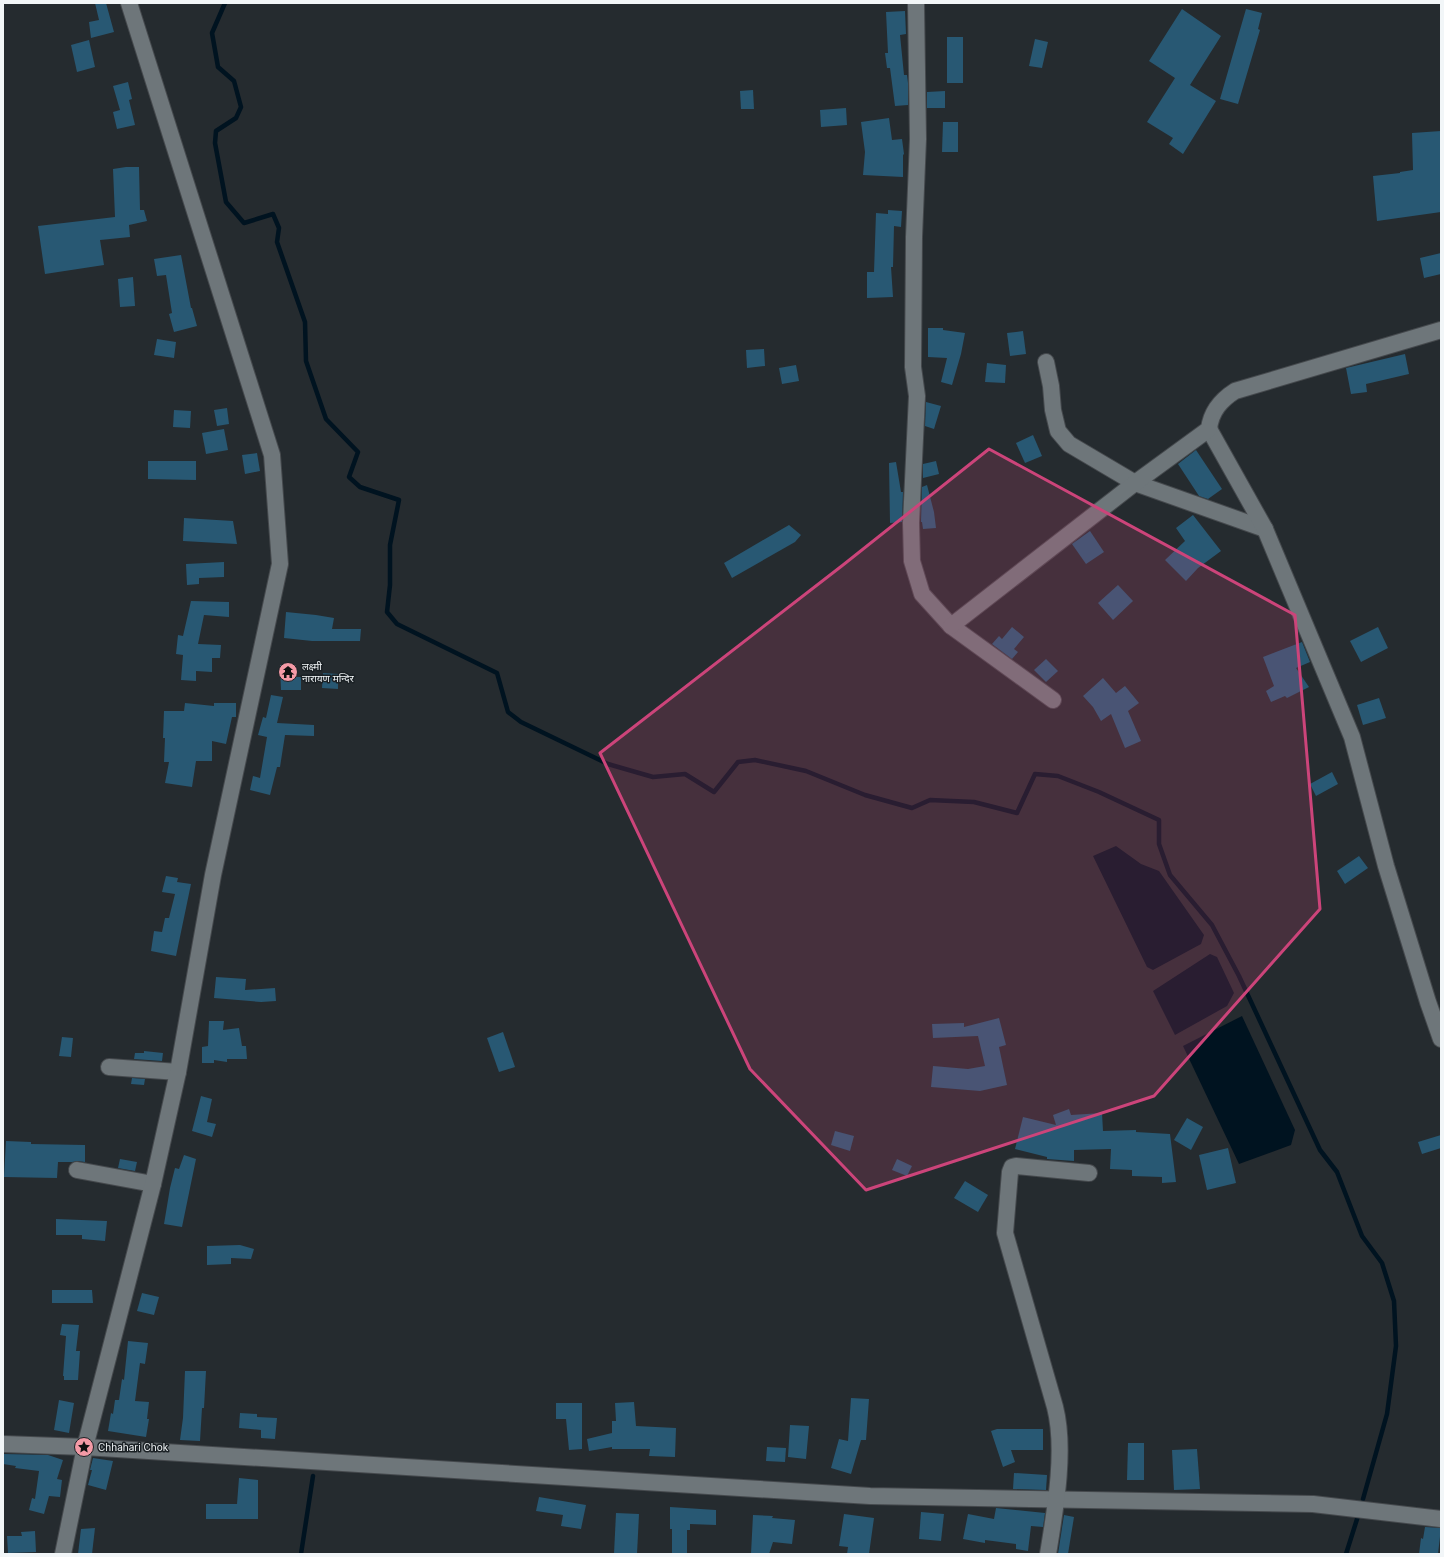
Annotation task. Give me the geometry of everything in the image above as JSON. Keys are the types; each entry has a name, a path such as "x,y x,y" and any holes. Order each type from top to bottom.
{"street":[{"path":"63,1554 85,1447 153,1184 178,1072 213,875 280,564 272,455 129,3"},
{"path":"916,3 918,139 914,237 913,367 917,396 911,523 912,561 922,594 951,626 1053,700"},
{"path":"1441,330 1235,391 1223,399 1210,421 1209,428 1265,529 1352,737 1386,866 1441,1039"},
{"path":"1046,362 1051,386 1053,410 1058,431 1068,444 1134,483 1265,529"},
{"path":"951,626 1134,483 1209,428"},
{"path":"109,1068 178,1072"},
{"path":"1048,1554 1056,1500 1059,1450 1058,1417 1005,1233 1010,1172 1012,1167 1016,1166 1089,1173"},
{"path":"77,1170 153,1184"},
{"path":"3,1444 85,1447 870,1496 1313,1504 1441,1519"}],"highlighted area":[{"path":"989,449 1295,615 1320,909 1154,1096 866,1190 750,1069 600,753 843,565"}],"water":[{"path":"1116,846 1141,864 1159,871 1204,935 1201,944 1153,970 1147,967 1093,856"},
{"path":"1210,954 1217,957 1234,993 1227,1006 1175,1035 1153,991"},
{"path":"1242,1016 1295,1130 1291,1145 1239,1164 1183,1046"}],"building":[{"path":"95,3 106,3 114,32 91,38 89,22 99,20"},
{"path":"1182,9 1221,36 1190,85 1216,101 1183,154 1169,144 1173,138 1147,122 1175,78 1149,61"},
{"path":"1246,9 1262,13 1258,29 1260,30 1238,104 1220,99"},
{"path":"905,11 906,34 900,35 904,75 907,75 908,83 908,105 895,106 890,68 887,68 885,53 888,53 886,12"},
{"path":"947,37 963,37 963,83 947,83"},
{"path":"1035,39 1048,42 1042,68 1029,66"},
{"path":"89,40 95,67 77,72 71,45"},
{"path":"128,82 132,99 129,100 135,125 117,129 113,112 120,110 113,86"},
{"path":"753,90 754,109 741,109 740,91"},
{"path":"945,91 945,108 927,108 927,92"},
{"path":"846,108 847,125 821,127 820,110"},
{"path":"889,118 892,140 902,139 904,154 903,177 863,175 865,152 861,122"},
{"path":"943,122 958,122 958,152 942,152"},
{"path":"1441,131 1441,212 1377,221 1373,176 1413,170 1412,133"},
{"path":"139,167 140,210 144,210 147,221 129,225 130,237 100,240 104,265 45,274 38,226 115,217 113,169"},
{"path":"888,210 902,211 901,227 894,226 893,267 891,267 893,297 867,298 867,272 874,272 876,213 888,214"},
{"path":"1441,253 1441,274 1424,278 1420,258"},
{"path":"181,255 191,308 197,326 174,332 169,314 172,313 166,275 157,276 154,259"},
{"path":"133,277 135,306 120,307 118,279"},
{"path":"928,328 943,328 943,330 965,333 961,354 952,385 941,382 947,358 928,357"},
{"path":"1023,331 1026,354 1010,356 1007,333"},
{"path":"157,339 176,342 174,358 154,355"},
{"path":"764,349 765,366 747,368 746,350"},
{"path":"1405,354 1409,374 1366,384 1367,392 1351,394 1346,368"},
{"path":"987,363 1006,365 1005,383 985,382"},
{"path":"796,365 799,381 782,384 779,368"},
{"path":"926,402 941,406 934,429 925,426"},
{"path":"227,408 229,424 217,426 214,410"},
{"path":"174,410 191,411 190,428 173,427"},
{"path":"224,429 228,450 206,454 202,433"},
{"path":"1033,435 1042,456 1025,463 1016,443"},
{"path":"1196,450 1222,489 1208,499 1199,496 1178,464"},
{"path":"257,453 260,471 245,474 242,455"},
{"path":"148,461 196,461 196,480 148,479"},
{"path":"936,461 939,474 923,478 923,464"},
{"path":"896,462 901,492 903,492 902,522 890,523 889,463"},
{"path":"927,485 934,512 936,528 923,529 921,522 922,487"},
{"path":"1193,515 1221,551 1198,568 1186,581 1165,560 1185,541 1176,528"},
{"path":"184,518 233,521 237,544 183,541"},
{"path":"789,525 801,535 795,542 732,578 724,563"},
{"path":"1090,531 1104,552 1086,564 1072,544"},
{"path":"224,562 224,577 199,578 199,584 187,585 186,564"},
{"path":"1118,585 1133,601 1113,620 1098,603"},
{"path":"191,601 229,602 229,617 204,615 198,644 221,645 220,658 212,658 212,672 196,671 196,681 181,680 183,655 176,654 178,635 183,636"},
{"path":"286,612 334,618 332,629 361,629 360,641 312,641 284,638"},
{"path":"1012,627 1024,637 1014,649 1018,652 1012,659 992,644 999,636 1002,639"},
{"path":"1378,627 1388,648 1361,662 1350,641"},
{"path":"1302,642 1310,662 1296,668 1309,687 1287,698 1285,696 1271,702 1266,691 1274,686 1263,657"},
{"path":"1046,659 1058,671 1046,682 1034,670"},
{"path":"293,664 294,677 301,677 301,690 281,690 280,665"},
{"path":"323,673 338,674 338,689 322,688"},
{"path":"1103,678 1116,693 1125,686 1139,703 1128,711 1141,741 1125,748 1111,714 1101,721 1093,707 1083,696"},
{"path":"271,695 283,697 277,723 314,725 314,736 285,735 280,767 277,767 270,795 250,790 253,776 260,778 267,737 258,735 263,717 266,718"},
{"path":"1379,698 1386,718 1363,725 1357,705"},
{"path":"185,703 214,706 214,703 236,703 236,717 232,717 226,744 212,741 212,761 196,761 192,787 165,783 169,762 164,762 164,711 184,711"},
{"path":"1332,772 1338,784 1316,796 1310,784"},
{"path":"1359,856 1368,868 1345,884 1337,871"},
{"path":"166,876 178,878 177,882 191,884 176,956 151,951 154,931 162,932 165,918 169,918 175,894 162,892"},
{"path":"216,977 246,979 245,990 275,988 276,1001 261,1002 214,998"},
{"path":"999,1018 1006,1045 999,1047 1007,1085 980,1091 931,1087 933,1066 968,1069 985,1066 978,1036 933,1038 932,1024 964,1023 964,1027"},
{"path":"209,1021 224,1021 223,1030 239,1028 242,1046 246,1046 247,1059 227,1059 227,1062 214,1060 214,1063 202,1063 202,1047 208,1046"},
{"path":"503,1032 515,1067 499,1072 487,1038"},
{"path":"62,1037 73,1038 71,1057 59,1056"},
{"path":"144,1051 163,1053 162,1061 134,1059 135,1053 144,1053"},
{"path":"132,1078 145,1079 144,1085 131,1084"},
{"path":"201,1096 212,1099 207,1122 216,1124 212,1137 192,1131"},
{"path":"1069,1109 1071,1115 1102,1113 1103,1131 1136,1130 1136,1132 1170,1134 1176,1182 1162,1183 1162,1177 1132,1176 1132,1170 1110,1169 1111,1149 1074,1150 1074,1161 1047,1159 1047,1157 1015,1149 1023,1117 1056,1125 1053,1115"},
{"path":"1187,1118 1203,1127 1191,1150 1174,1140"},
{"path":"835,1131 854,1136 850,1151 831,1145"},
{"path":"1441,1135 1441,1148 1422,1154 1418,1142"},
{"path":"6,1141 31,1142 31,1144 85,1145 85,1162 58,1162 57,1178 4,1177"},
{"path":"1228,1148 1236,1183 1207,1190 1199,1155"},
{"path":"184,1155 196,1159 182,1227 164,1224 175,1168 179,1169"},
{"path":"120,1159 137,1162 135,1171 118,1168"},
{"path":"897,1159 912,1166 907,1176 892,1170"},
{"path":"965,1181 988,1195 978,1212 954,1198"},
{"path":"56,1219 107,1221 105,1241 82,1239 82,1235 56,1235"},
{"path":"240,1245 254,1249 251,1259 231,1258 231,1264 207,1265 207,1246"},
{"path":"52,1290 92,1290 93,1303 52,1303"},
{"path":"142,1293 159,1297 154,1315 137,1311"},
{"path":"62,1324 79,1325 76,1351 80,1351 78,1380 64,1380 66,1336 60,1335"},
{"path":"128,1341 148,1343 145,1364 140,1363 135,1401 149,1402 147,1419 149,1419 146,1437 108,1431 115,1400 119,1400 122,1379 124,1380"},
{"path":"185,1371 206,1371 200,1441 180,1440 183,1418"},
{"path":"851,1398 869,1399 866,1440 861,1440 851,1474 831,1468 839,1439 848,1441"},
{"path":"59,1400 74,1403 69,1433 54,1430"},
{"path":"634,1402 636,1426 676,1428 675,1457 649,1456 650,1449 612,1449 612,1447 589,1451 587,1439 612,1433 612,1421 616,1421 615,1403"},
{"path":"556,1403 582,1403 582,1449 569,1450 566,1419 556,1419"},
{"path":"240,1413 257,1414 257,1417 277,1418 275,1439 261,1438 261,1430 239,1428"},
{"path":"790,1425 809,1426 806,1459 788,1457"},
{"path":"997,1429 1043,1429 1043,1450 1011,1450 1015,1462 1003,1467 991,1431"},
{"path":"1128,1443 1144,1443 1144,1480 1127,1480"},
{"path":"767,1447 786,1448 785,1462 766,1461"},
{"path":"1197,1449 1200,1489 1174,1490 1172,1450"},
{"path":"3,1454 48,1455 63,1460 57,1479 62,1480 60,1497 49,1496 44,1514 29,1510 32,1498 35,1499 39,1471 15,1468 16,1466 3,1464"},
{"path":"93,1458 113,1461 106,1490 88,1485 92,1470 90,1470"},
{"path":"1014,1473 1047,1475 1046,1490 1013,1489"},
{"path":"239,1478 258,1480 258,1519 206,1519 206,1504 237,1504"},
{"path":"539,1497 586,1505 581,1529 561,1526 563,1515 536,1511"},
{"path":"670,1507 716,1510 716,1525 690,1524 690,1530 687,1530 687,1553 672,1553"},
{"path":"996,1508 1045,1513 1043,1527 1031,1526 1028,1551 1016,1549 1016,1544 985,1540 985,1543 963,1539 968,1514 994,1519"},
{"path":"921,1512 944,1514 941,1541 919,1539"},
{"path":"616,1513 639,1514 637,1554 614,1554"},
{"path":"844,1514 874,1518 869,1554 847,1554 848,1547 839,1546"},
{"path":"753,1515 773,1516 772,1518 795,1520 792,1544 773,1542 769,1554 751,1554"},
{"path":"1064,1515 1074,1517 1068,1554 1058,1554"},
{"path":"1425,1527 1441,1528 1438,1554 1419,1554 1421,1538 1423,1539"},
{"path":"95,1528 92,1554 78,1554 81,1529"},
{"path":"35,1531 36,1552 8,1553 7,1536 22,1536 21,1532"}],"waterway":[{"path":"225,3 212,33 218,67 234,81 241,107 236,118 216,131 215,143 226,202 244,223 273,214 279,228 277,242 305,322 306,361 326,419 358,452 349,477 360,487 399,500 390,545 390,585 387,612 397,624 497,673 508,712 521,722 608,764 653,777 685,774 714,792 738,762 755,760 806,771 865,795 912,808 930,800 974,802 1017,813 1035,774 1058,776 1099,792 1159,820 1159,844 1170,875 1212,925 1239,976 1320,1150 1337,1172 1362,1236 1382,1263 1394,1301 1396,1346 1387,1414 1363,1499"},
{"path":"301,1554 313,1476"},
{"path":"1346,1554 1358,1516"}],"place":[{"name":"लक्ष्मी नारायण मन्दिर","path":"288,672"},
{"name":"Chhahari Chok","path":"84,1447"}]}
